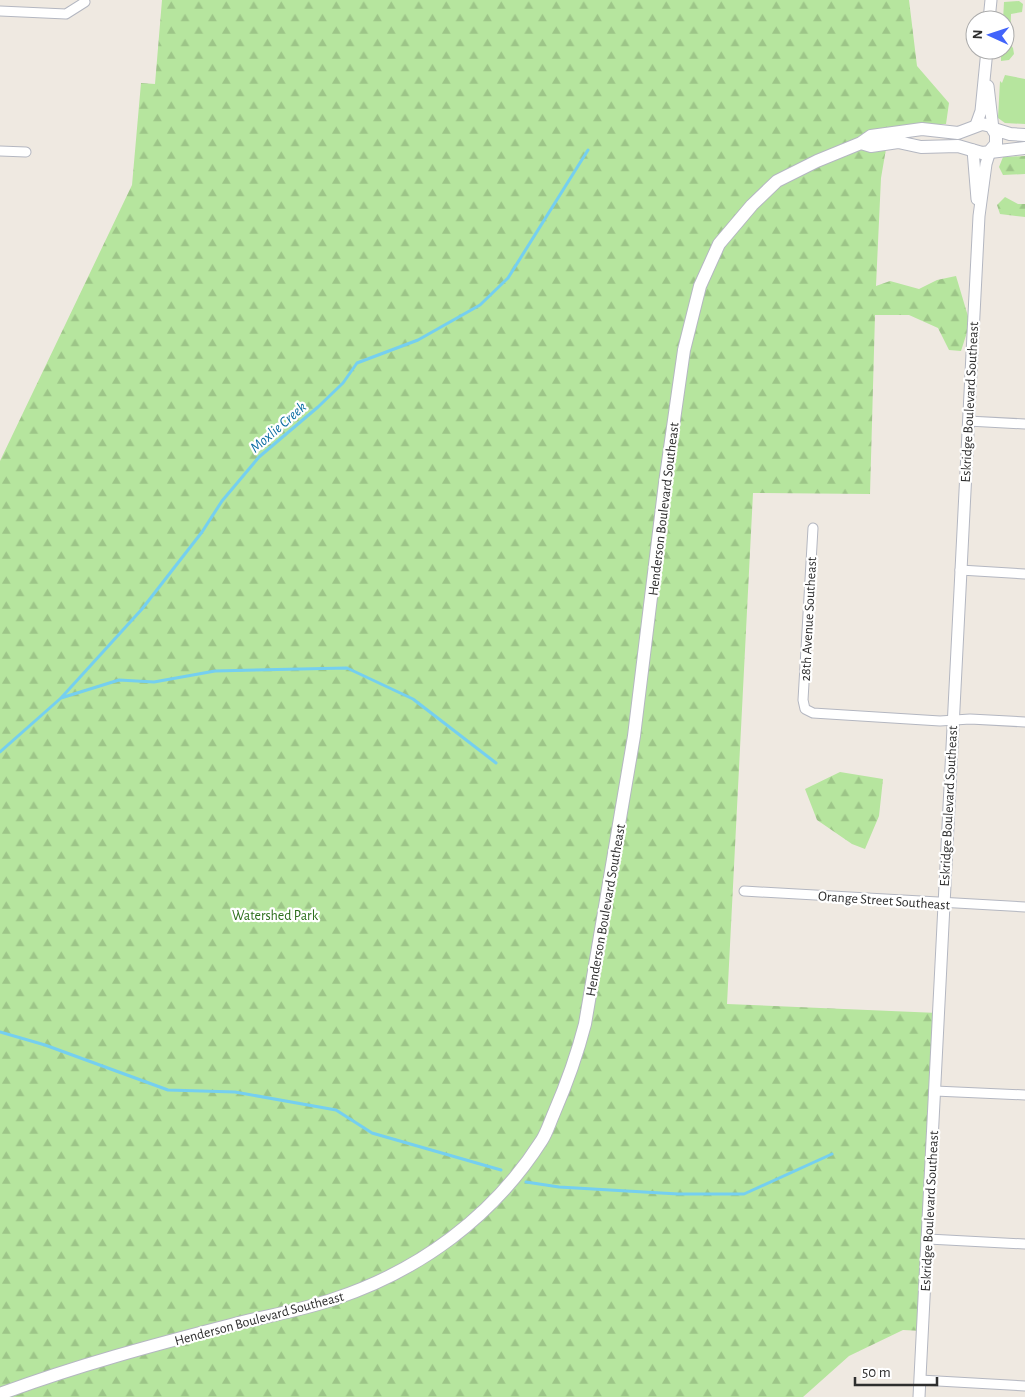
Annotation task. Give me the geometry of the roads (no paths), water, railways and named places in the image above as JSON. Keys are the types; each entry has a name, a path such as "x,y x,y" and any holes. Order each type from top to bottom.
{"main road":[{"path":"990,151 996,144 996,134 993,129 987,124 974,126 968,138 973,150 982,153 1025,148"},
{"name":"Henderson Boulevard Southeast","path":"0,1394 44,1377 120,1355 333,1300 384,1281 417,1262 467,1228 510,1182 543,1139 572,1070 586,1024 634,736 665,483 684,350 700,286 719,244 777,180 817,160 861,144 871,136 922,129 958,133 974,126"},
{"path":"993,129 1010,134 1025,135"},
{"name":"Henderson Boulevard Southeast","path":"861,144 871,146 898,142 921,147 948,146 973,150"}],"street":[{"path":"0,11 66,14 85,2"},
{"path":"974,126 981,111 986,60"},
{"path":"986,66 993,129"},
{"name":"Eskridge Boulevard Southeast","path":"973,150 979,216"},
{"path":"0,151 26,152"},
{"name":"Eskridge Boulevard Southeast","path":"919,1397 979,216 986,164 990,151"},
{"path":"968,421 1025,424"},
{"name":"28th Avenue Southeast","path":"813,528 803,700 805,709 813,713 952,720"},
{"path":"960,570 1025,574"},
{"path":"952,720 1025,722"},
{"name":"Orange Street Southeast","path":"744,891 943,904 1025,907"},
{"path":"935,1090 1025,1095"},
{"path":"928,1239 1025,1244"},
{"path":"920,1380 1025,1386"}],"waterway":[{"name":"Moxlie Creek","path":"0,752 61,698 142,609 202,532 222,501 259,457 318,407 343,383 357,363 418,340 480,305 508,278 588,150"},
{"path":"61,698 119,680 154,682 215,671 347,668 413,699 496,763"},
{"path":"0,1032 45,1045 168,1090 235,1092 336,1110 372,1133 501,1170"},
{"path":"526,1182 559,1187 678,1194 744,1194 832,1154"}],"park label":[{"name":"Watershed Park","path":"275,915"}]}
